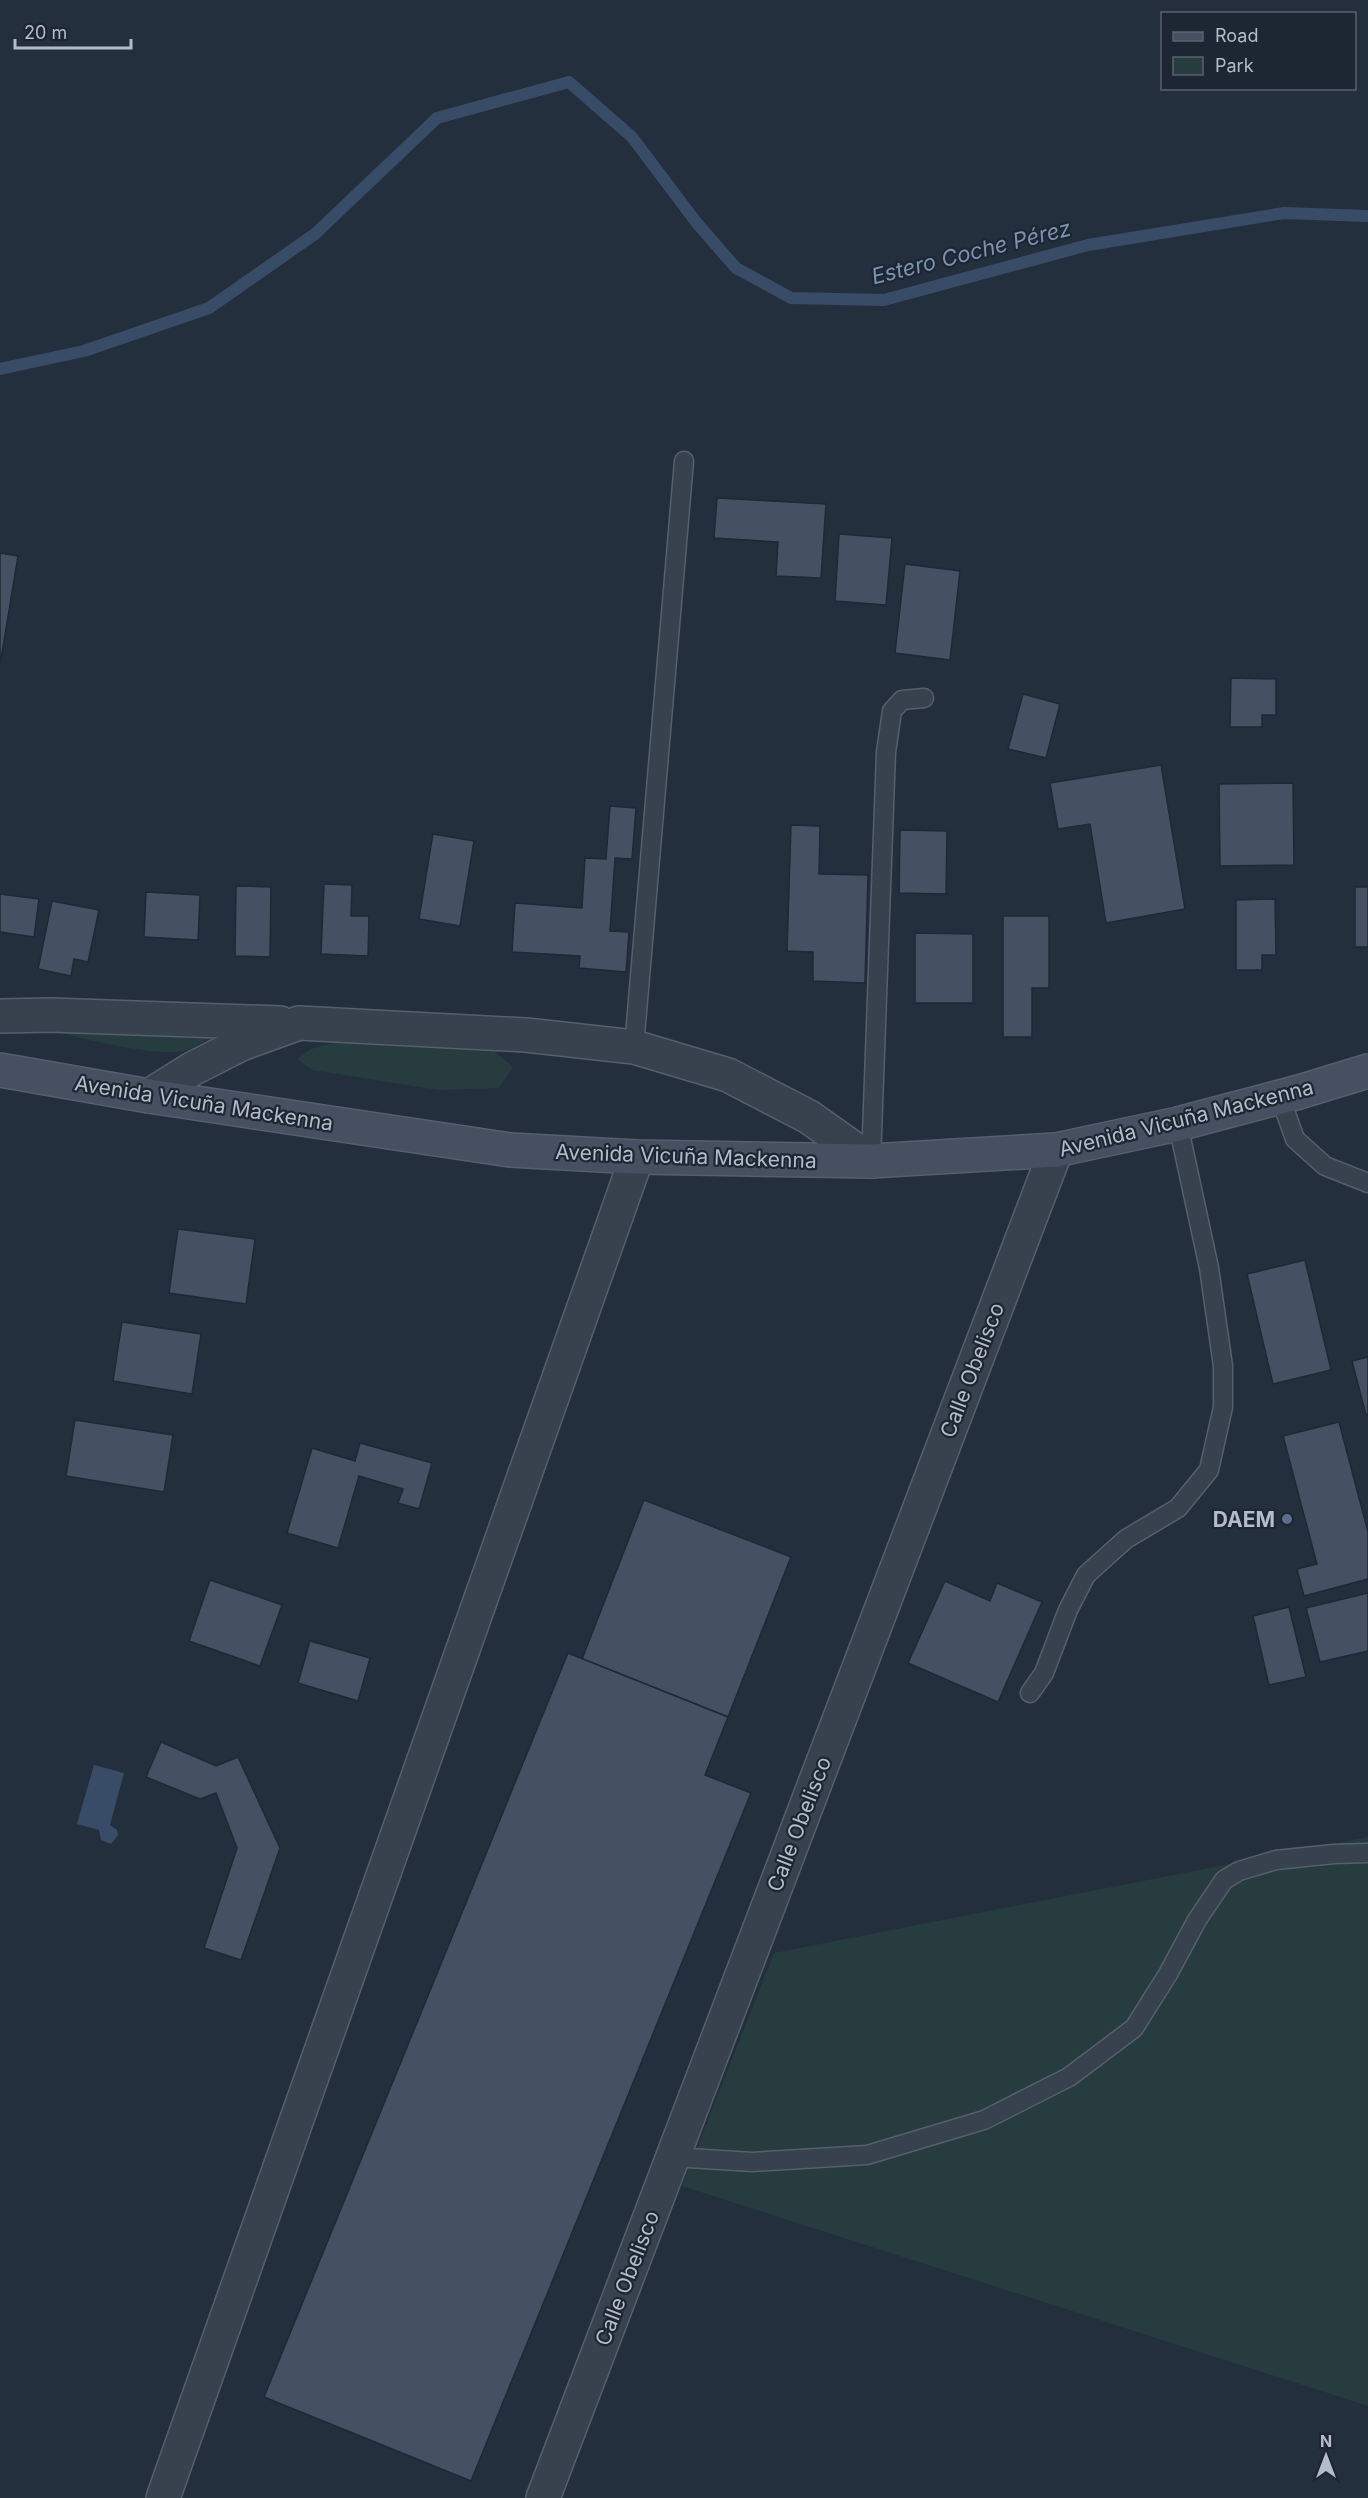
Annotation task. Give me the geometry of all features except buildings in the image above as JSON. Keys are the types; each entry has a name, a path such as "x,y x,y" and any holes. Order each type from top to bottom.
{"main road":[{"name":"Avenida Vicuña Mackenna","path":"0,1070 149,1096 510,1150 637,1157 871,1161 1056,1150 1178,1124 1368,1071"}],"street":[{"path":"0,1016 51,1015 299,1023 526,1035 634,1047 728,1075 809,1118 871,1161"},
{"path":"149,1096 192,1069 241,1044 299,1023"},
{"name":"Calle Obelisco","path":"543,2498 1056,1150"},
{"path":"163,2498 637,1157"}],"lane":[{"path":"634,1047 684,461"},
{"path":"871,1161 886,752 892,711 902,700 924,698"},
{"path":"1280,1097 1295,1139 1325,1167 1368,1183"},
{"path":"1030,1693 1044,1673 1068,1610 1086,1575 1126,1539 1178,1508 1209,1470 1223,1407 1223,1366 1209,1268 1178,1124"},
{"path":"673,2157 752,2162 867,2155 984,2120 1069,2077 1134,2028 1168,1974 1197,1920 1224,1881 1239,1871 1276,1860 1368,1853"}],"green space":[{"path":"38,1028 216,1033 193,1048 170,1052 133,1049"},
{"path":"341,1041 491,1049 513,1067 499,1088 439,1090 312,1070 297,1059 311,1049"},
{"path":"1368,1837 1368,2406 682,2186 774,1953"}],"water":[{"path":"94,1765 124,1773 110,1825 117,1830 118,1835 111,1844 101,1840 99,1830 77,1824"}],"waterway":[{"name":"Estero Coche Pérez","path":"0,369 84,351 209,308 315,234 437,118 569,82 632,137 696,222 736,268 791,298 884,300 1088,245 1284,213 1368,216"}],"place":[{"name":"DAEM","path":"1287,1519"}]}
